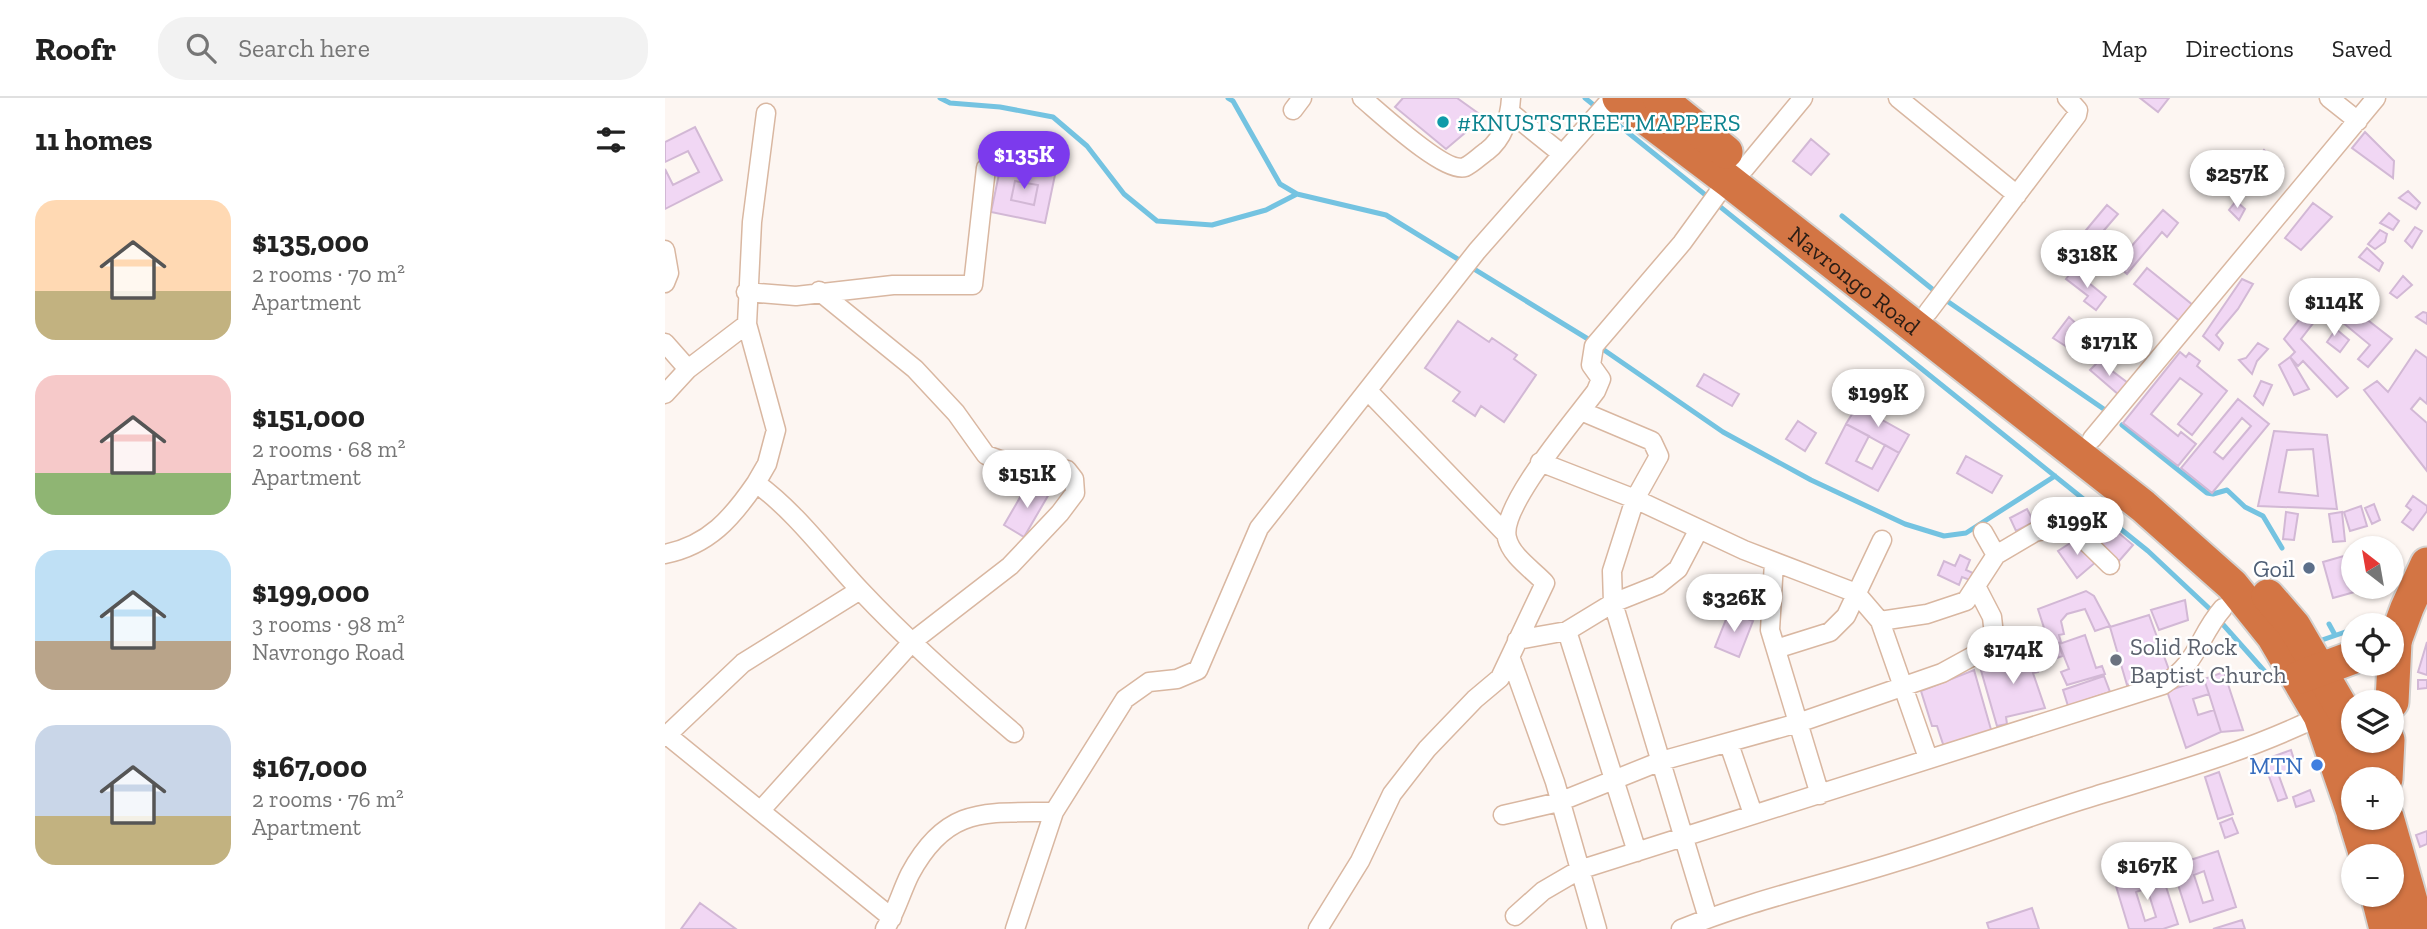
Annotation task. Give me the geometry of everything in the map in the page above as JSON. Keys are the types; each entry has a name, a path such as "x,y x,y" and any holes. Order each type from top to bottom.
{"highway":[{"name":"Navrongo Road","path":"1619,98 1737,174 1928,312 2167,498 2261,587 2294,626 2320,716 2343,767"},
{"name":"Navrongo Road","path":"1659,98 1737,174 2132,497 2207,562 2255,610 2341,711"},
{"path":"2404,620 2427,564"},
{"path":"2309,673 2341,662"},
{"path":"2391,830 2419,929"},
{"path":"2380,907 2386,929"}],"street":[{"path":"1362,98 1437,159 1453,167 1465,167 1495,145 1511,106 1562,154"},
{"path":"1015,929 1054,812 1125,699 1149,682 1177,679 1198,670 1259,528 1458,274 1612,98"},
{"path":"1506,534 1512,513 1540,462 1581,411 1601,379 1591,365 1594,346 1803,98"},
{"path":"1928,312 2077,115 2078,110 2067,98"},
{"path":"2329,98 2358,121"},
{"path":"2092,439 2376,98"},
{"path":"1902,99 2017,195"},
{"path":"665,554 687,550 715,534 737,511 767,464 776,430 747,324 746,292 751,222 766,113"},
{"path":"746,292 796,296 819,291 893,285 973,285 986,168"},
{"path":"665,250 669,273 665,283"},
{"path":"761,810 913,641 1010,566 1075,493 1074,479 1062,468 1000,460 986,455 956,413 915,369 819,291"},
{"path":"665,394 688,369 747,324"},
{"path":"665,343 688,369"},
{"path":"1318,929 1360,860 1392,794 1427,749 1475,699 1500,678 1545,583 1510,548 1506,534 1369,391"},
{"path":"1581,411 1652,440 1657,447 1659,456 1635,499 1612,571 1613,603 1708,918"},
{"path":"1540,462 1635,499 1774,562 1856,593 1880,621 1928,758"},
{"path":"756,483 774,496 812,534 860,590 1014,733"},
{"path":"1880,621 1927,614 1966,601 1977,588 1996,555 2035,532 2067,523 2097,519"},
{"path":"2067,523 2110,565"},
{"path":"1517,640 1567,631 1613,603 1658,585 1678,569 1699,529"},
{"path":"1983,532 1996,555"},
{"path":"1776,649 1830,632 1846,616 1882,540"},
{"path":"1774,562 1770,631 1819,794"},
{"path":"1503,815 1559,802 1661,761 1798,723 1942,673 1995,644 1992,617 1977,588"},
{"path":"860,590 743,663 666,736 761,810 888,924 910,875 932,840 952,825 977,814 1054,812"},
{"path":"1515,916 1543,891 1579,870 2163,685 2177,676 2197,655 2208,625 2223,608"},
{"path":"1567,631 1637,852"},
{"path":"1511,659 1539,734 1597,929"},
{"path":"1681,929 1779,894 1900,861 2013,821 2159,776 2320,716"},
{"path":"1729,744 1753,814"}],"building":[{"name":"#KNUSTSTREETMAPPERS","path":"1403,98 1457,98 1478,113 1466,132 1446,149 1395,107"},
{"path":"2140,98 2169,98 2158,112"},
{"path":"695,127 722,180 665,209 665,169 673,185 699,172 688,151 665,162 665,142"},
{"path":"2365,132 2394,161 2393,178 2352,148"},
{"path":"1811,139 1829,154 1811,175 1793,161"},
{"path":"2264,150 2283,167 2267,184 2249,169"},
{"path":"1002,160 1056,170 1045,223 991,212","holes":["1015,181 1038,185 1034,205 1011,200"]},
{"path":"1015,181 1038,185 1034,205 1011,200"},
{"path":"2408,191 2420,203 2416,209 2399,198"},
{"path":"2236,201 2245,209 2239,220 2229,210"},
{"path":"2313,203 2332,217 2301,250 2285,238"},
{"path":"2107,205 2118,214 2099,236 2123,256 2163,210 2178,223 2167,237 2162,232 2127,274 2082,235"},
{"path":"2389,213 2399,221 2393,230 2380,223"},
{"path":"2415,227 2422,231 2412,248 2405,241"},
{"path":"2380,230 2387,234 2385,242 2375,249 2368,244"},
{"path":"2367,248 2383,263 2379,271 2359,257"},
{"path":"2147,268 2194,306 2181,322 2134,284"},
{"path":"2073,270 2106,297 2096,310 2084,301 2088,296 2066,279"},
{"path":"2403,276 2412,285 2397,298 2390,293"},
{"path":"2242,279 2253,284 2238,309 2216,335 2223,343 2219,350 2203,336"},
{"path":"2325,287 2392,339 2368,367 2358,359 2370,345 2325,308 2301,339 2348,388 2337,397 2303,361 2298,366 2290,357 2295,352 2284,339"},
{"path":"2423,312 2427,313 2427,324 2416,317"},
{"path":"2069,317 2094,340 2081,356 2053,338"},
{"path":"1458,321 1489,342 1492,338 1517,355 1514,359 1536,375 1504,422 1481,406 1475,416 1453,401 1460,392 1425,368"},
{"path":"2336,329 2349,340 2340,352 2327,342"},
{"path":"2258,343 2268,349 2257,361 2252,374 2239,360 2246,358"},
{"path":"2416,350 2427,358 2427,404 2420,398 2411,409 2427,423 2427,471 2364,390 2377,381 2388,392"},
{"path":"2180,352 2186,357 2189,353 2200,361 2197,366 2227,391 2192,435 2178,424 2202,394 2180,378 2151,414 2178,436 2181,432 2196,444 2178,466 2123,423"},
{"path":"2290,357 2309,389 2294,395 2279,365"},
{"path":"2099,361 2128,383 2119,395 2090,370"},
{"path":"1704,374 1739,394 1732,406 1697,386"},
{"path":"2261,381 2272,385 2263,405 2254,396"},
{"path":"2238,399 2269,424 2212,493 2181,468","holes":["2242,418 2251,426 2223,459 2214,452"]},
{"path":"1857,406 1909,435 1899,453 1846,424"},
{"path":"1798,421 1816,433 1805,451 1786,439"},
{"path":"1846,424 1869,436 1856,461 1872,469 1885,445 1899,453 1878,491 1826,463"},
{"path":"2274,431 2327,435 2337,509 2258,506","holes":["2313,449 2318,496 2279,492 2287,450"]},
{"path":"1966,456 2002,476 1992,493 1957,473"},
{"path":"1029,482 1049,494 1024,537 1004,525"},
{"path":"2413,496 2427,506 2427,511 2413,530 2402,522 2411,510 2406,506"},
{"path":"2374,504 2380,520 2372,524 2365,508"},
{"path":"2361,506 2367,526 2350,531 2344,512"},
{"path":"2027,509 2034,522 2016,531 2010,518"},
{"path":"2286,512 2298,514 2294,540 2283,539"},
{"path":"2342,512 2344,536 2341,536 2341,541 2333,542 2329,514"},
{"path":"2101,518 2133,545 2119,561 2090,537 2083,523 2091,530"},
{"path":"2078,538 2097,561 2077,578 2058,551"},
{"path":"1960,555 1970,560 1966,570 1973,573 1970,580 1962,577 1959,585 1938,575 1944,561 1955,566"},
{"path":"2341,557 2341,596 2333,598 2323,562"},
{"path":"2086,591 2094,596 2110,626 2095,631 2085,609 2067,614 2061,621 2064,634 2059,635 2061,642 2058,643 2063,656 2054,659 2038,609"},
{"path":"2185,600 2188,620 2159,630 2151,610"},
{"path":"1729,612 1753,621 1739,657 1715,647"},
{"path":"2149,615 2169,670 2127,685 2110,627"},
{"path":"2085,635 2096,668 2102,666 2105,674 2067,685 2061,672 2069,669 2059,644"},
{"path":"2427,642 2427,675 2418,672"},
{"path":"2030,647 2038,672 2033,673 2045,708 2006,717 2007,724 1997,726 1980,667 2018,655 2017,651"},
{"path":"1974,670 1992,733 1944,747 1937,726 1932,726 1921,691"},
{"path":"2224,672 2243,730 2221,732 2204,679"},
{"path":"2104,676 2110,692 2068,706 2063,690"},
{"path":"2204,679 2209,694 2193,699 2198,715 2214,710 2221,732 2186,748 2167,691"},
{"path":"2418,680 2427,680 2427,688 2418,689"},
{"path":"2291,750 2297,769 2279,776 2287,798 2278,801 2263,760"},
{"path":"2219,772 2233,814 2218,819 2205,777"},
{"path":"2310,790 2314,801 2296,807 2293,797"},
{"path":"2232,818 2238,833 2225,838 2220,823"},
{"path":"2427,831 2427,844 2420,847 2416,835"},
{"path":"2218,851 2236,907 2190,922 2172,866","holes":["2204,871 2213,900 2203,903 2194,875"]},
{"path":"2160,868 2178,924 2163,929 2129,929 2115,883","holes":["2147,888 2156,917 2145,921 2136,892"]},
{"path":"700,903 736,929 681,929"},
{"path":"2032,908 2039,929 1989,929 1987,923"},
{"path":"2242,920 2245,929 2213,929"}],"waterway":[{"path":"940,98 950,103 1000,107 1053,117 1087,146 1124,194 1157,221 1212,225 1266,210 1297,194"},
{"path":"1228,98 1233,101 1280,184 1297,194 1386,215 1588,339 1723,432 1811,480 1905,524 1944,536 1966,533 2055,476"},
{"path":"1585,98 2148,551 2213,612"},
{"path":"1842,216 1947,301 2108,412"},
{"path":"2122,425 2207,493 2227,490 2245,507 2263,516 2282,548"},
{"path":"2219,620 2267,674"},
{"path":"2329,624 2335,635"},
{"path":"2322,640 2341,633"}],"place":[{"name":"#KNUSTSTREETMAPPERS","path":"1443,122"},
{"name":"Goil","path":"2309,568"},
{"name":"Solid Rock Baptist Church","path":"2116,660"},
{"name":"MTN","path":"2317,765"}]}
